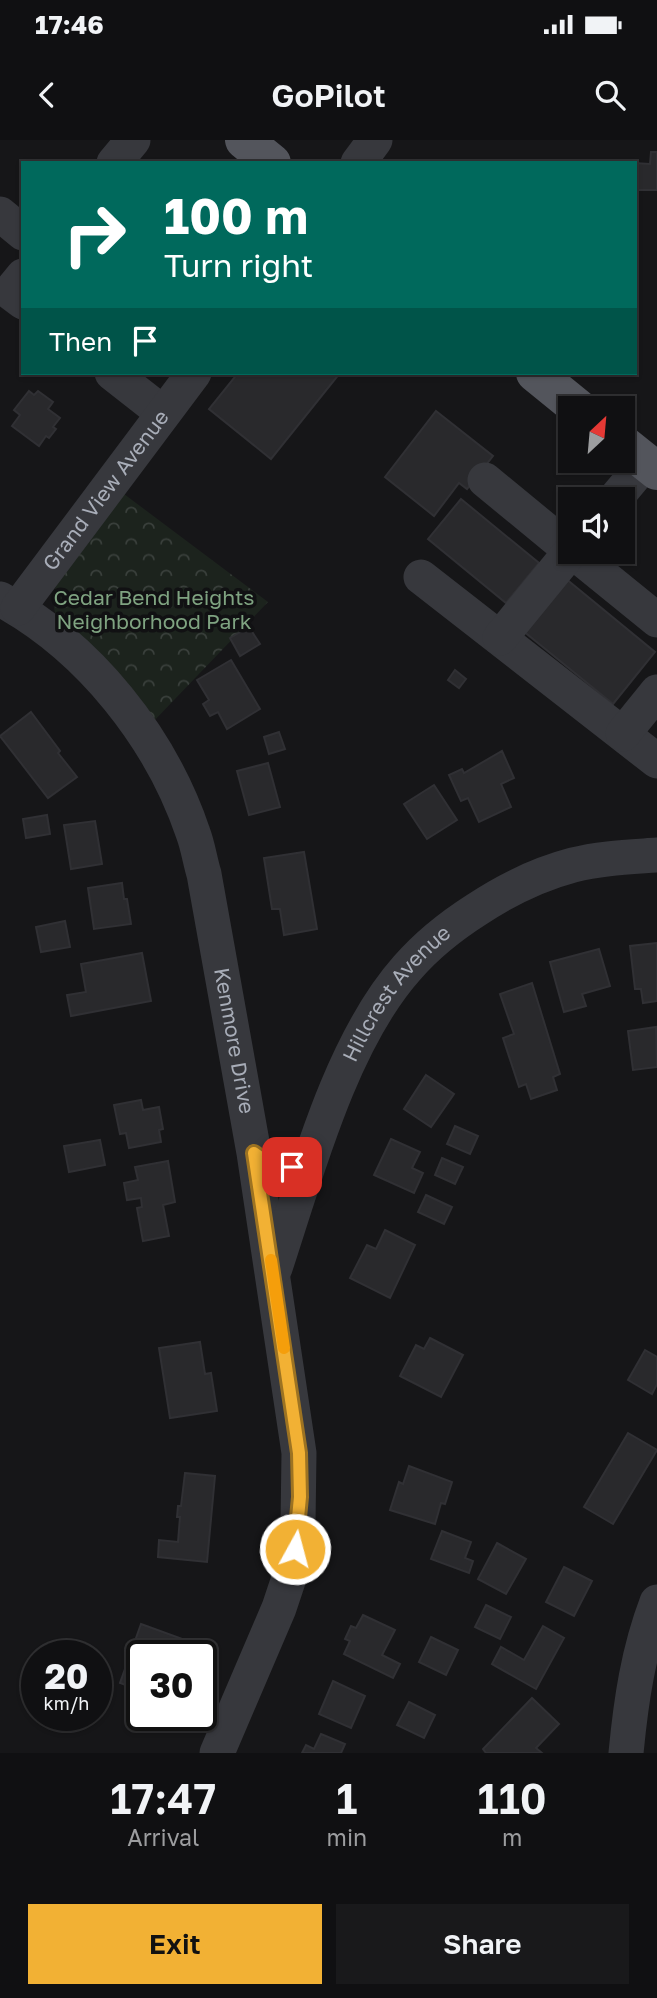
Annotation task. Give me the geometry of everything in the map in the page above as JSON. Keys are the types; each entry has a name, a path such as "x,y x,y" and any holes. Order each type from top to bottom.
{"main road":[{"path":"244,140 270,161"},
{"path":"537,375 563,396"}],"street":[{"path":"116,161 133,140"},
{"path":"359,161 375,140"},
{"path":"0,214 21,231"},
{"path":"21,278 10,292 21,300"},
{"path":"115,375 163,413"},
{"name":"Grand View Avenue","path":"9,603 192,375"},
{"path":"623,487 642,459"},
{"path":"485,480 558,540"},
{"path":"500,638 560,564"},
{"path":"587,564 657,620"},
{"path":"421,577 657,761"},
{"name":"Kenmore Drive","path":"9,603 79,657 113,693 143,733 178,795 204,874 254,1153 299,1453 299,1523 288,1581 217,1753"},
{"path":"623,734 657,692"},
{"name":"Hillcrest Avenue","path":"273,1274 318,1139 345,1071 377,1009 406,969 443,934 487,903 539,877 572,865 607,858 657,855"},
{"path":"254,1153 272,1166 292,1167 310,1157 318,1139"},
{"path":"626,1753 639,1659 657,1602"}],"green space":[{"name":"Cedar Bend Heights Neighborhood Park","path":"120,491 268,602 151,724 56,616 54,607 58,580"}],"building":[{"path":"651,152 657,152 657,190 637,190 637,163 650,164"},
{"path":"236,375 338,375 271,459 209,409"},
{"path":"29,391 34,395 38,391 53,402 48,409 60,418 53,427 56,429 49,438 46,436 39,446 12,426 20,415 14,410"},
{"path":"436,411 493,456 467,489 459,483 434,516 385,477"},
{"path":"461,499 539,563 506,603 428,539"},
{"path":"565,578 655,652 613,704 522,630"},
{"path":"249,627 260,644 240,656 230,638"},
{"path":"231,660 260,709 227,729 218,712 210,716 203,704 209,700 197,680"},
{"path":"455,670 466,679 459,688 448,680"},
{"path":"31,712 77,777 48,798 0,736"},
{"path":"279,732 285,749 269,754 264,737"},
{"path":"502,751 514,778 501,784 511,807 479,822 468,798 461,801 449,775 462,769 464,773"},
{"path":"268,763 280,807 249,815 237,771"},
{"path":"434,785 457,820 427,839 404,804"},
{"path":"47,815 50,834 26,838 23,819"},
{"path":"95,821 102,864 71,869 64,825"},
{"path":"304,852 317,929 284,935 280,909 272,909 264,858"},
{"path":"122,883 131,924 94,929 88,888"},
{"path":"65,921 70,947 41,952 36,927"},
{"path":"657,943 657,1001 643,1003 641,989 635,989 630,946"},
{"path":"599,949 610,986 582,994 586,1006 564,1012 550,962"},
{"path":"142,953 151,1001 71,1016 67,995 86,992 81,964"},
{"path":"532,983 560,1074 553,1077 557,1090 531,1099 526,1084 519,1087 503,1038 514,1034 500,994"},
{"path":"656,1027 657,1067 633,1070 628,1031"},
{"path":"426,1075 454,1094 431,1127 404,1109"},
{"path":"141,1100 143,1110 159,1107 163,1129 159,1130 161,1142 129,1148 126,1133 120,1134 114,1105"},
{"path":"455,1126 478,1136 470,1154 447,1144"},
{"path":"391,1139 420,1152 412,1168 423,1173 414,1193 374,1175"},
{"path":"100,1140 105,1165 69,1172 64,1146"},
{"path":"442,1158 463,1167 455,1184 435,1175"},
{"path":"168,1161 175,1202 163,1205 169,1236 143,1241 137,1208 142,1207 141,1198 127,1200 124,1183 138,1180 135,1167"},
{"path":"426,1195 452,1207 444,1224 418,1212"},
{"path":"385,1230 415,1245 390,1298 350,1278 367,1245 376,1249"},
{"path":"430,1338 463,1355 441,1397 400,1376 416,1345 424,1349"},
{"path":"200,1342 205,1374 211,1373 217,1411 170,1418 159,1348"},
{"path":"645,1350 657,1357 657,1384 652,1394 628,1380"},
{"path":"628,1433 657,1450 613,1524 584,1507"},
{"path":"409,1466 452,1482 445,1504 441,1503 435,1524 390,1510 399,1482 403,1484"},
{"path":"185,1473 215,1476 207,1562 158,1557 159,1540 178,1542 178,1506 181,1506"},
{"path":"442,1531 471,1542 465,1558 473,1561 469,1573 431,1559"},
{"path":"497,1543 526,1559 506,1594 478,1579"},
{"path":"564,1567 592,1581 574,1616 546,1602"},
{"path":"486,1605 511,1617 500,1639 475,1627"},
{"path":"363,1615 395,1630 382,1655 400,1664 393,1678 344,1654 350,1641 345,1639 351,1626 356,1628"},
{"path":"141,1624 185,1640 135,1640"},
{"path":"543,1626 564,1638 536,1689 492,1664 501,1647 524,1660"},
{"path":"431,1637 458,1650 446,1675 419,1662"},
{"path":"126,1666 126,1685 120,1683"},
{"path":"333,1681 365,1696 351,1728 319,1714"},
{"path":"532,1698 559,1724 536,1748 542,1753 486,1753 483,1749"},
{"path":"409,1702 435,1715 424,1738 397,1725"},
{"path":"321,1734 345,1744 341,1753 302,1753 306,1745 314,1749"}],"slow traffic":[{"path":"271,1260 284,1348"}],"route":[{"path":"292,1167 272,1166 254,1153 299,1453 299,1523 295,1549"}]}
